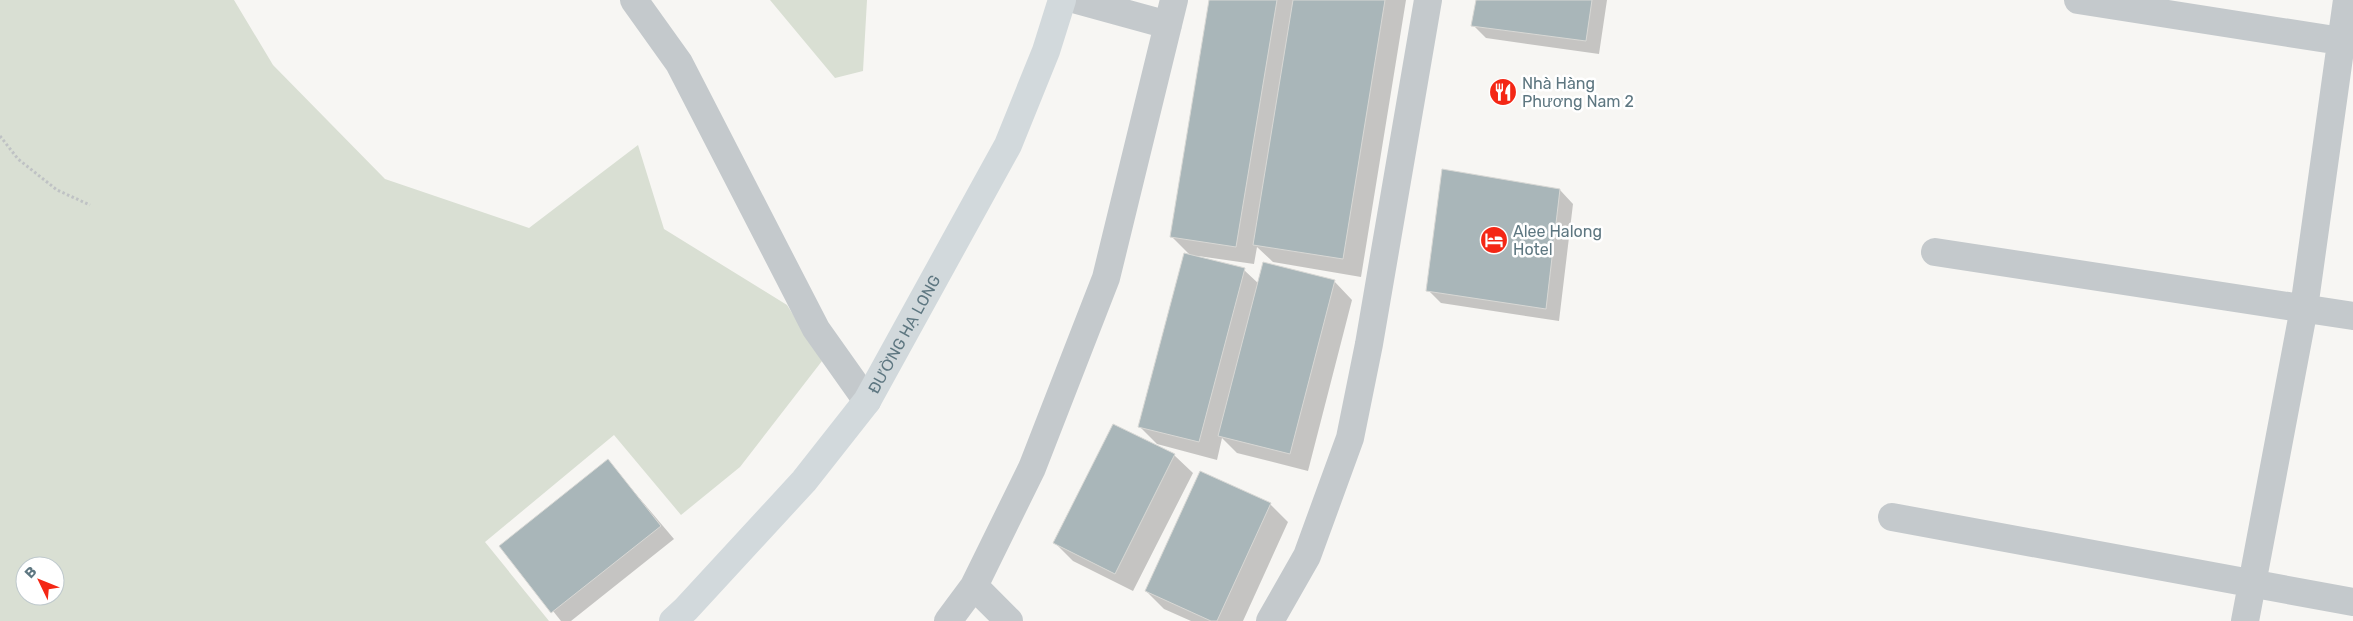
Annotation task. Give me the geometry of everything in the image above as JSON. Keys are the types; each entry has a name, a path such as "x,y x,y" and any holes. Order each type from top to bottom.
{"main road":[{"name":"ĐƯỜNG HẠ LONG","path":"673,621 804,481 867,400 1008,144 1046,51 1062,0"}],"street":[{"path":"634,0 679,63 816,329 867,400"},
{"path":"948,621 974,586 1032,468 1106,278 1171,13 1076,0"},
{"path":"1270,621 1307,556 1350,438 1369,344 1428,0"},
{"path":"2078,0 2347,42"},
{"path":"2245,621 2304,308 2347,42 2347,0"},
{"path":"1935,252 2353,316"},
{"path":"1892,516 2253,585 2353,602"},
{"path":"974,586 1008,621"}],"path":[{"path":"0,136 18,159 56,190 90,205"}],"shaded area":[{"path":"0,0 234,0 273,65 385,179 529,228 638,145 664,229 787,305 822,361 740,467 681,515 614,435 485,542 549,621 0,621"},
{"path":"770,0 867,0 863,71 835,78"}],"building":[{"path":"1209,0 1277,0 1236,247 1170,237"},
{"path":"1293,0 1385,0 1343,259 1253,245"},
{"path":"1476,0 1592,0 1586,41 1471,26"},
{"name":"Alee Halong Hotel","path":"1442,169 1560,189 1546,309 1426,291"},
{"path":"1184,253 1245,268 1199,442 1138,427"},
{"path":"1263,262 1335,280 1290,454 1218,436"},
{"path":"1113,424 1175,454 1115,574 1053,543"},
{"path":"608,459 661,526 551,613 499,546"},
{"path":"1200,471 1271,503 1217,621 1211,621 1145,591"}],"place":[{"name":"Nhà Hàng Phương Nam 2","path":"1503,92"},
{"name":"Alee Halong Hotel","path":"1494,240"}]}
